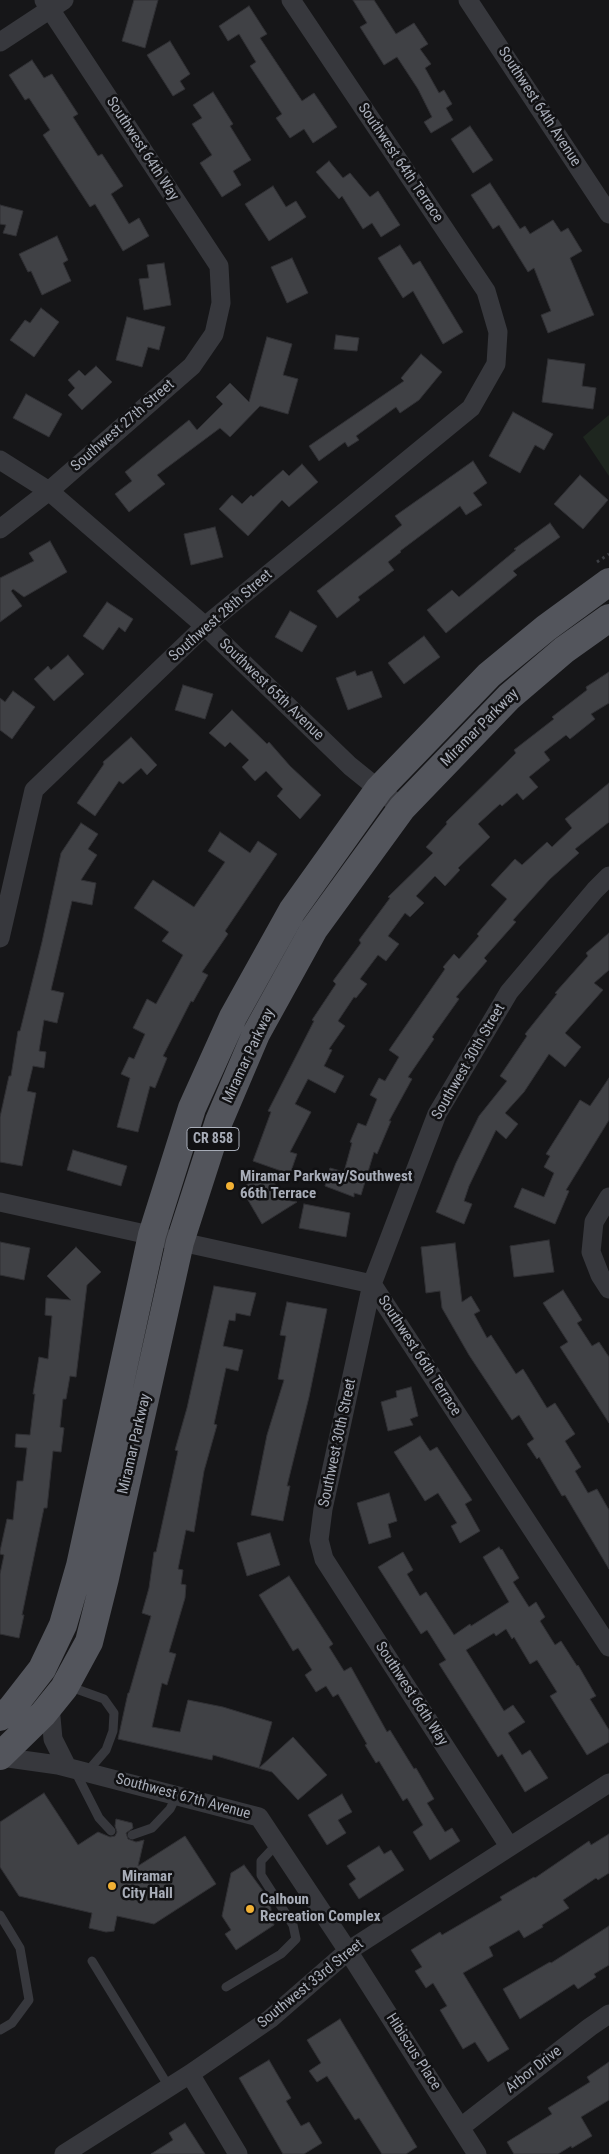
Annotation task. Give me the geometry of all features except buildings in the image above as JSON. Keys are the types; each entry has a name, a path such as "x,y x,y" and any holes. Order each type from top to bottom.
{"main road":[{"name":"Miramar Parkway","path":"0,1718 11,1709 42,1669 63,1625 80,1566 152,1236 192,1108 233,1017 292,911 379,789 489,675 546,628 609,582"},
{"name":"Miramar Parkway","path":"0,1756 58,1695 89,1642 180,1242 219,1121 256,1034 314,929 402,808 509,697 564,650 609,618"}],"street":[{"name":"Southwest 64th Terrace","path":"291,0 486,291 498,332"},
{"name":"Southwest 64th Avenue","path":"468,0 607,208"},
{"path":"0,42 53,3"},
{"name":"Southwest 64th Way","path":"53,3 220,266 220,303"},
{"name":"Southwest 27th Street","path":"0,529 49,491 192,366 214,334 220,303"},
{"name":"Southwest 28th Street","path":"0,938 34,790 205,626 471,408 496,364 498,332"},
{"name":"Southwest 65th Avenue","path":"0,460 49,491 205,626 350,766 402,808"},
{"name":"Southwest 30th Street","path":"319,1540 372,1284 437,1114 509,992 609,876"},
{"path":"609,1197 594,1222 591,1252 600,1274 609,1289"},
{"name":"Southwest 66th Terrace","path":"0,1202 372,1284 609,1647"},
{"name":"Southwest 66th Way","path":"319,1540 324,1559 509,1846"},
{"path":"58,1695 53,1739 76,1769"},
{"name":"Southwest 67th Avenue","path":"0,1756 76,1769 259,1817 348,1950"},
{"name":"Southwest 33rd Street","path":"64,2154 190,2074 270,2018 348,1950 609,1783"},
{"name":"Hibiscus Place","path":"348,1950 477,2154"},
{"name":"Arbor Drive","path":"461,2127 609,2014"},
{"path":"190,2074 238,2154"}],"lane":[{"path":"58,1695 104,1699 114,1713 113,1731 106,1750 76,1769 99,1818 111,1831"},
{"path":"132,1835 152,1828 170,1809 177,1795"},
{"path":"226,1987 281,1954 296,1939 293,1925 261,1875 261,1861 277,1844"},
{"path":"0,1915 20,1948 29,2000 12,2023 0,2030"},
{"path":"92,1961 169,2087"}],"shaded area":[{"path":"609,415 609,476 583,437"}],"place":[{"name":"Miramar Parkway/Southwest 66th Terrace","path":"230,1186"},
{"name":"Miramar City Hall","path":"112,1886"},
{"name":"Calhoun Recreation Complex","path":"250,1909"}]}
